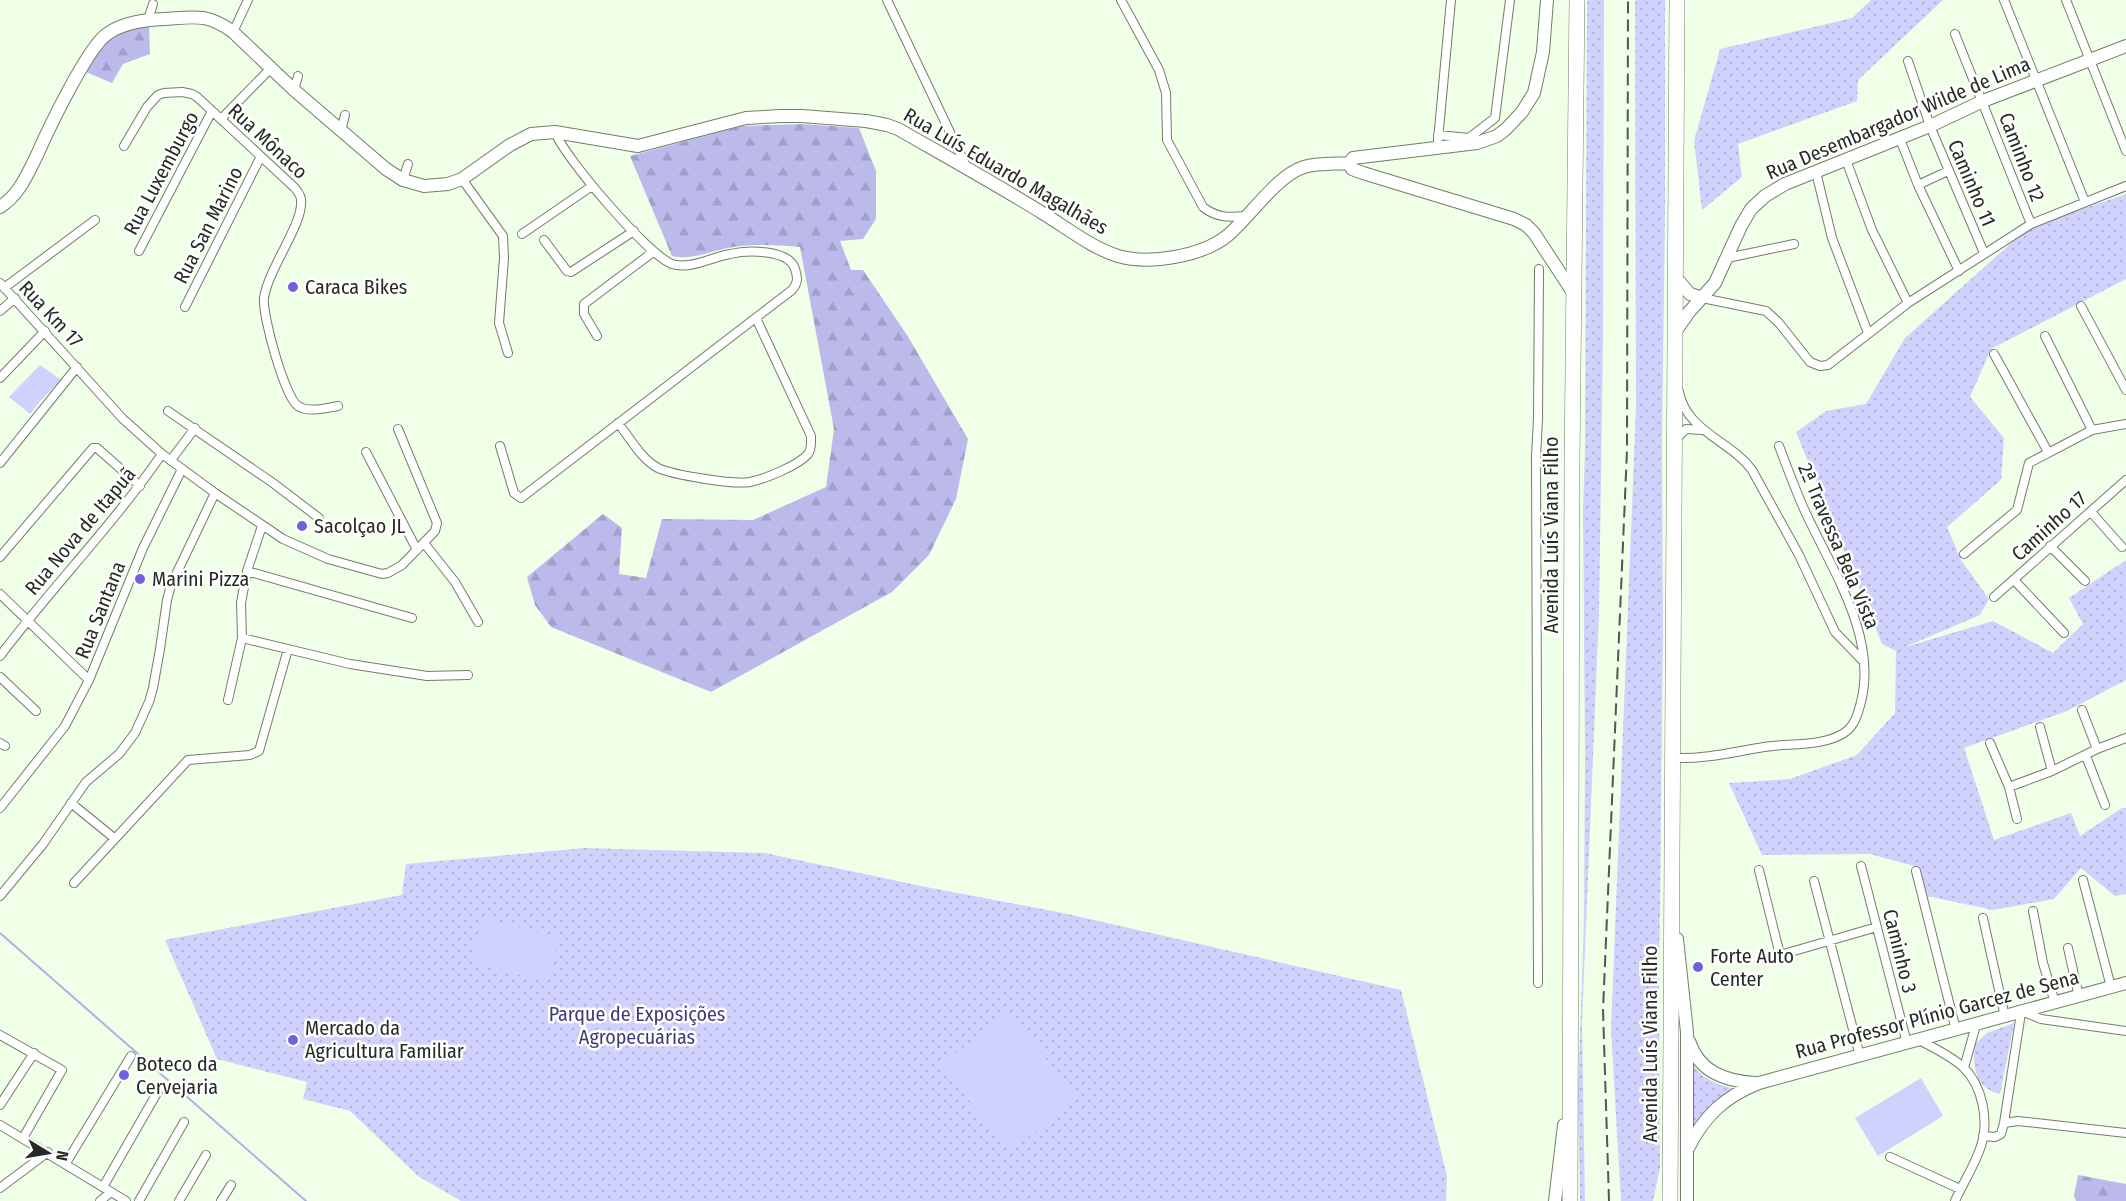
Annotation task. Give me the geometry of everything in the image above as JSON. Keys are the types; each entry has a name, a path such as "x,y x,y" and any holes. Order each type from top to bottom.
{"highway":[{"name":"Avenida Luís Viana Filho","path":"1570,1201 1572,463 1577,0"},
{"name":"Avenida Luís Viana Filho","path":"1670,1201 1677,0"}],"main road":[{"name":"Rua Luís Eduardo Magalhães","path":"0,207 14,196 24,182 48,132 94,48 106,35 117,28 148,20 207,18 219,22 234,32 294,90 386,169 403,180 424,186 437,189 462,179 510,145 531,134 555,132 638,146 746,117 802,116 887,125 967,168 1108,253 1139,260 1166,258 1212,246 1227,236 1248,216 1281,179 1305,166 1349,163 1353,158 1438,142 1477,143 1506,129 1529,103 1537,82 1543,52 1547,0"},
{"name":"Rua Desembargador Wilde de Lima","path":"1675,332 1715,282 1741,225 1751,208 1765,196 1785,184 1930,126 1983,101 2126,46"},
{"path":"1349,163 1352,169 1363,173 1514,219 1526,225 1550,256 1574,294"},
{"path":"1676,278 1690,294 1702,298"},
{"name":"Avenida Luís Viana Filho","path":"1672,888 1687,1032 1686,1201"},
{"name":"Rua Professor Plínio Garcez de Sena","path":"1687,1150 1713,1111 1728,1098 1759,1083 2023,1013 2126,983"},
{"name":"Rua Professor Plínio Garcez de Sena","path":"1687,1032 1698,1061 1708,1070 1737,1082 1759,1083"},
{"name":"Avenida Luís Viana Filho","path":"1555,1201 1571,1071"}],"street":[{"path":"234,32 248,0"},
{"path":"887,0 967,168"},
{"path":"1121,0 1159,70 1166,93 1167,140 1203,207 1222,218 1248,216"},
{"path":"1451,0 1438,142 1469,138 1495,118 1510,0"},
{"path":"2004,0 2085,202"},
{"path":"2066,0 2126,150"},
{"path":"148,20 153,4"},
{"name":"Caminho 12","path":"1956,34 2031,224"},
{"name":"Caminho 11","path":"1908,61 1930,126 1984,253"},
{"path":"221,119 271,68"},
{"path":"294,90 298,76"},
{"name":"Rua Mônaco","path":"124,146 154,99 164,93 192,94 295,188 301,197 300,214 267,286 264,308 291,399 304,409 314,410 338,406"},
{"name":"Rua Luxemburgo","path":"139,251 212,111"},
{"path":"341,131 345,115"},
{"path":"500,446 514,493 521,498 756,318 796,285 798,278 794,264 787,257 770,253 737,253 680,266 666,261 653,252 592,186 558,142 555,132"},
{"path":"1900,138 1918,185 1959,271"},
{"name":"Rua San Marino","path":"185,307 260,158"},
{"path":"1846,160 1872,230 1908,303"},
{"path":"403,180 408,165"},
{"path":"1918,185 1948,171"},
{"path":"1816,172 1832,238 1868,333"},
{"path":"462,179 503,236 504,258 499,322 508,353"},
{"path":"522,234 592,186"},
{"path":"1702,298 1766,311 1773,316 1814,365 1828,365 1908,303 2031,224 2125,186"},
{"path":"2,286 96,220"},
{"path":"544,240 570,272 634,231"},
{"path":"1727,258 1794,244"},
{"path":"597,336 584,314 584,304 653,252"},
{"path":"1538,983 1536,457 1539,273 1550,256"},
{"name":"Rua Km 17","path":"2,286 123,419 162,454 262,526 283,539 328,559 374,572 388,573 402,565 435,531 437,523 398,429"},
{"path":"0,311 15,298"},
{"path":"2081,306 2126,390"},
{"path":"618,423 643,456 657,467 667,471 714,479 750,482 793,465 808,454 811,448 811,436 756,318"},
{"path":"0,378 45,331"},
{"path":"2045,336 2092,430"},
{"path":"1994,354 2048,452"},
{"path":"0,463 77,367"},
{"path":"1675,368 1683,404 1702,430 1743,460 1752,470 1799,555 1835,632 1862,660"},
{"path":"168,411 319,518"},
{"path":"1964,554 2017,510 2027,466 2048,452 2092,430 2126,424"},
{"path":"171,460 195,428"},
{"path":"1674,441 1686,429 1702,430"},
{"name":"2ª Travessa Bela Vista","path":"1674,758 1703,758 1765,747 1821,741 1844,733 1852,726 1858,714 1863,693 1860,635 1846,596 1803,507 1779,446"},
{"path":"0,557 93,448 97,448 140,486"},
{"path":"366,452 420,547 455,582 478,622"},
{"name":"Rua Nova de Itapuã","path":"0,656 28,619 140,486 162,454"},
{"name":"Rua Santana","path":"0,808 65,726 89,680 143,548 182,469"},
{"name":"Caminho 17","path":"1995,597 2126,480"},
{"path":"0,896 43,844 91,776 128,742 144,715 153,688 171,585 215,493"},
{"path":"2091,512 2122,547"},
{"path":"228,700 242,638 241,603 247,571 262,526"},
{"path":"2050,546 2085,581"},
{"path":"247,571 412,618"},
{"path":"2014,580 2064,633"},
{"path":"0,594 89,680"},
{"path":"242,638 350,664 427,676 468,675"},
{"path":"74,883 188,760 250,755 260,751 288,649"},
{"path":"0,677 36,711"},
{"path":"2082,710 2097,749"},
{"path":"2040,728 2052,771"},
{"path":"2008,788 2126,738"},
{"path":"1990,743 2008,788 2017,819"},
{"path":"2086,756 2105,805"},
{"path":"71,803 114,838"},
{"name":"Caminho 3","path":"1862,866 1877,927 1913,1042"},
{"path":"1759,870 1780,955 1877,927"},
{"path":"1916,871 1956,1030"},
{"path":"2083,880 2111,987"},
{"path":"1814,881 1860,1056"},
{"path":"2033,911 2043,963 2055,1003"},
{"path":"1983,918 2005,1017"},
{"path":"2068,948 2079,997"},
{"path":"1983,1136 1995,1137 2001,1134 2023,1013 2041,1019 2126,1032"},
{"path":"1964,1068 1976,1025"},
{"path":"0,1035 61,1068 61,1074 23,1138"},
{"path":"1913,1042 1964,1068 1975,1084 1983,1103 1983,1136 1980,1148 1955,1201"},
{"path":"0,1105 34,1053"},
{"path":"66,1163 131,1056"},
{"path":"103,1186 161,1086"},
{"path":"2004,1123 2027,1121 2126,1133"},
{"path":"139,1201 184,1122"},
{"path":"0,1125 126,1201"},
{"path":"0,1188 48,1152"},
{"path":"179,1201 206,1155"},
{"path":"1890,1157 1960,1189"},
{"path":"221,1201 231,1185"},
{"path":"100,1201 111,1192"}],"green space":[{"path":"1587,0 1604,0 1603,341 1599,612 1582,1022 1585,1201 1580,1201 1578,1096 1584,920 1583,510"},
{"path":"1635,0 1665,0 1660,1168 1653,1201 1621,1201 1611,1030 1636,407"},
{"path":"1871,0 1943,0 1858,80 1857,101 1738,144 1742,177 1702,210 1694,141 1720,49 1852,18"},
{"path":"149,25 150,54 123,64 112,83 86,72 97,52 110,39 128,30"},
{"path":"802,124 859,128 876,171 876,219 863,239 840,241 851,270 863,270 907,335 968,439 956,499 929,555 892,592 711,692 551,627 535,605 527,577 603,514 622,528 619,574 646,578 662,519 753,520 826,487 834,429 800,247 750,245 725,248 695,256 672,256 630,156 742,126"},
{"path":"2126,194 2126,279 1991,349 1970,397 2004,438 2001,480 1947,527 1961,560 1989,599 1980,615 1905,647 1993,621 2053,653 2083,624 2069,598 2126,560 2126,680 2067,711 1964,748 1994,840 2071,813 2080,836 2122,808 2126,808 2126,894 2115,896 2081,868 2054,899 1993,910 1922,895 1914,866 1870,854 1762,855 1729,783 1790,779 1857,755 1895,713 1896,651 1882,644 1796,432 1826,411 1866,404 1905,338 2028,228"},
{"path":"40,365 61,380 30,414 9,397"},
{"name":"Parque de Exposições Agropecuárias","path":"585,848 765,853 1063,913 1401,990 1447,1176 1446,1201 461,1201 418,1176 350,1111 303,1099 307,1082 217,1059 165,940 402,895 406,864"},
{"path":"483,917 559,939 546,983 470,960"},
{"path":"1007,1011 1077,1096 1011,1152 941,1066"},
{"path":"2014,1023 2000,1094 1985,1087 1977,1075 1974,1060 1975,1044 1987,1033"},
{"path":"1692,1063 1700,1074 1716,1083 1735,1089 1691,1131"},
{"path":"1921,1078 1943,1116 1878,1156 1855,1118"},
{"path":"2078,1175 2126,1184 2126,1201 2076,1201 2074,1196"}],"waterway":[{"path":"0,933 306,1201"}],"railway":[{"path":"1609,1201 1603,1010 1627,450 1628,0"}],"place":[{"name":"Caraca Bikes","path":"293,287"},
{"name":"Sacolçao JL","path":"302,526"},
{"name":"Marini Pizza","path":"140,579"},
{"name":"Forte Auto Center","path":"1698,967"},
{"name":"Mercado da Agricultura Familiar","path":"293,1040"},
{"name":"Boteco da Cervejaria","path":"124,1075"}]}
